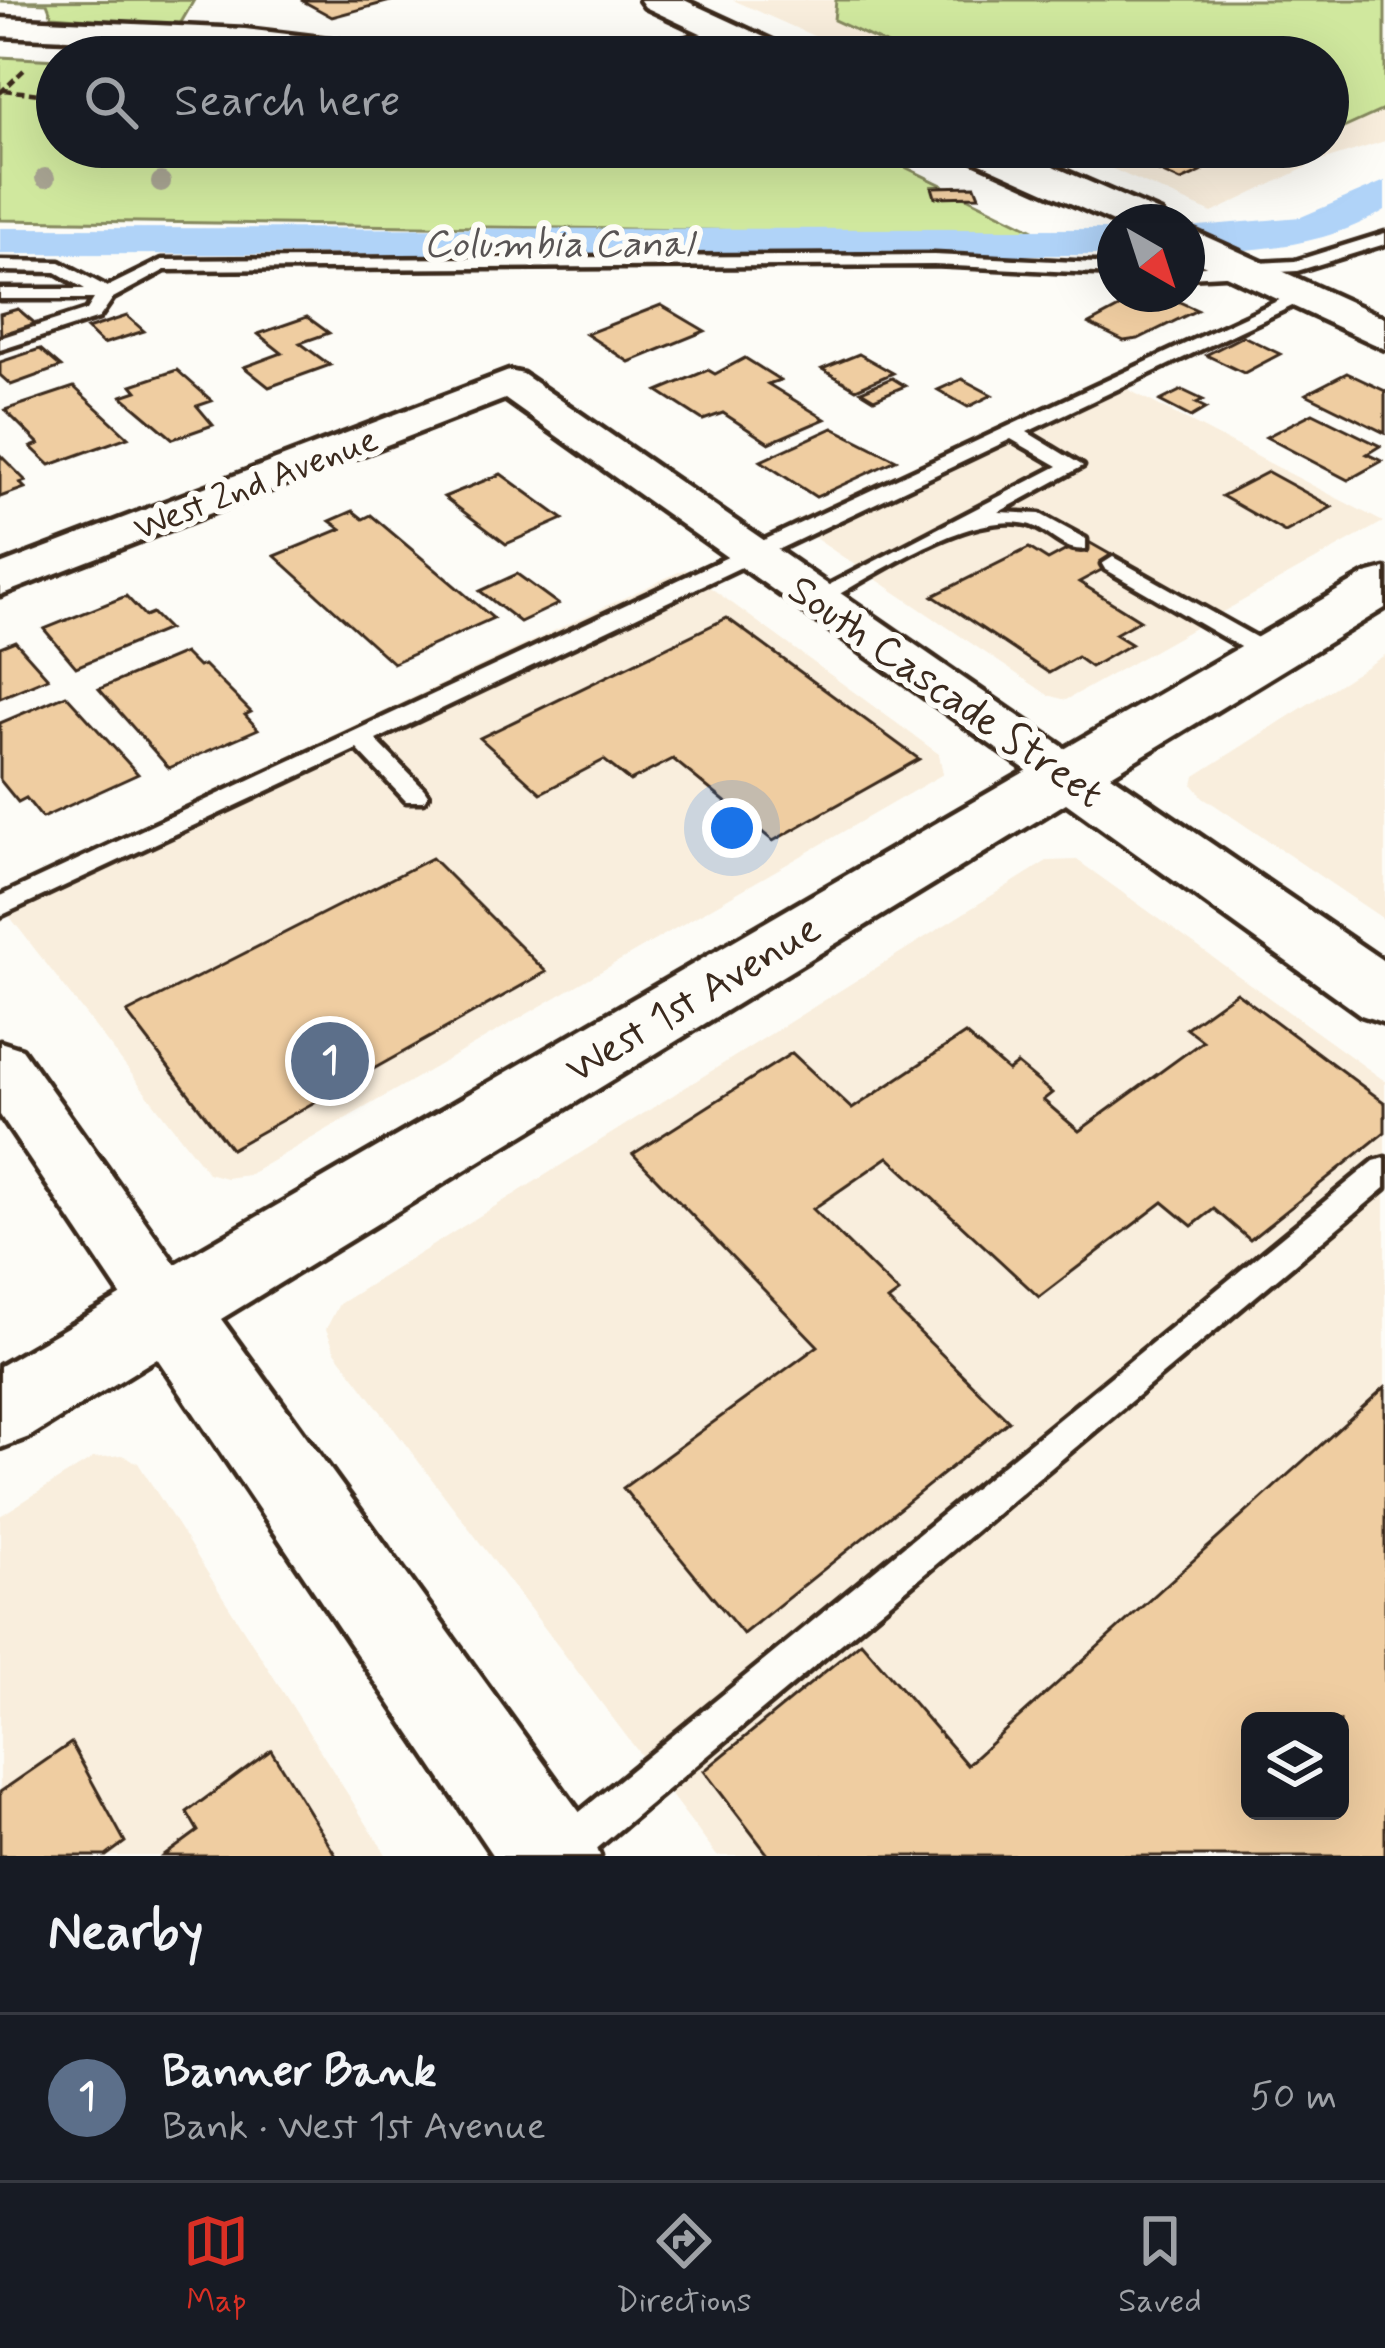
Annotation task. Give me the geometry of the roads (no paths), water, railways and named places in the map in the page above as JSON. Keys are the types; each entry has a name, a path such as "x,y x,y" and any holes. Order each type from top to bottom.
{"street":[{"path":"657,0 735,36"},
{"path":"0,27 200,36"},
{"path":"724,36 731,34"},
{"path":"1024,168 1105,204"},
{"path":"1211,260 1385,334"},
{"name":"South Cascade Street","path":"509,383 1385,997"},
{"name":"West 2nd Avenue","path":"0,581 509,383"},
{"name":"West 1st Avenue","path":"0,1410 1385,585"},
{"path":"0,1066 554,1856"}],"lane":[{"path":"1211,260 1298,266 1385,238"},
{"path":"0,294 107,294 161,265 934,260 1097,268"},
{"path":"0,266 60,267 107,294"},
{"path":"0,344 94,314 107,294"},
{"path":"0,907 1301,295"},
{"path":"814,598 1073,466 1013,432"},
{"path":"968,519 1033,518 1078,544"},
{"path":"1113,564 1269,654"},
{"path":"360,738 415,795"},
{"path":"554,1856 1385,1170"}],"waterway":[{"name":"Columbia Canal","path":"1205,239 1266,236 1314,227 1385,193"},
{"name":"Columbia Canal","path":"0,241 1097,242"}],"place":[{"name":"Banner Bank","path":"330,1061"}]}
